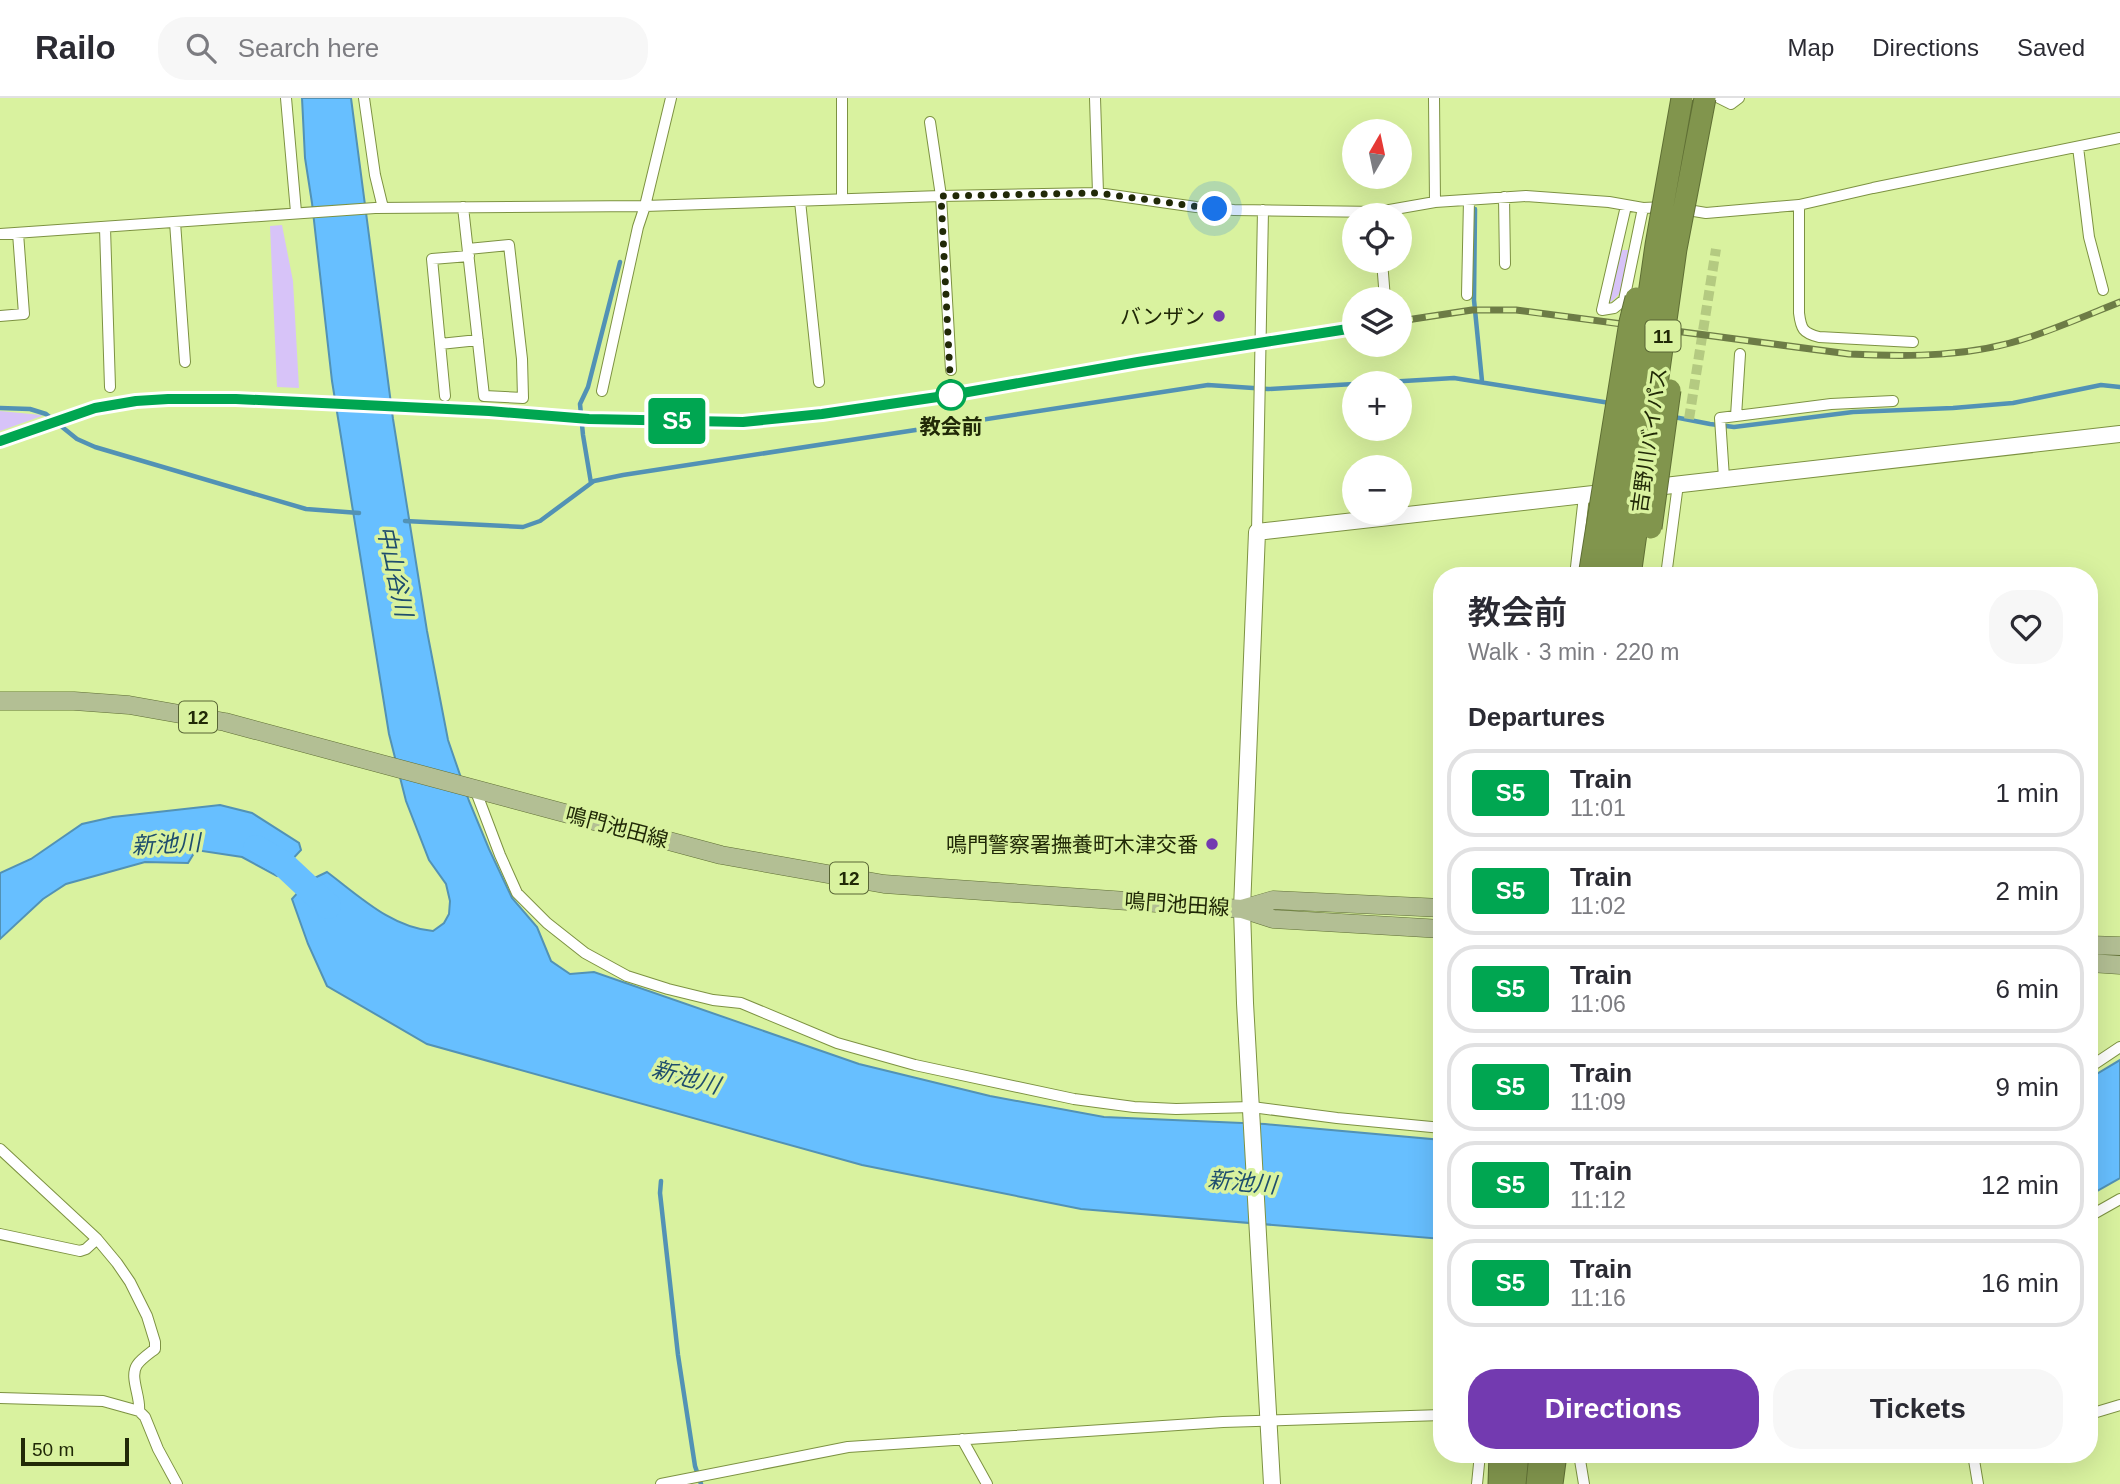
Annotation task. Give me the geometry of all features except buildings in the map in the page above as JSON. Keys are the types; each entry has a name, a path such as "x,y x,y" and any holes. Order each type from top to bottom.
{"highway":[{"name":"吉野川バイパス","path":"1631,567 1682,98"},
{"name":"吉野川バイパス","path":"1611,567 1666,247 1705,98"},
{"path":"1590,567 1630,322 1640,283 1666,247"},
{"path":"1645,567 1679,306 1666,247"},
{"path":"1499,1484 1500,1463"},
{"path":"1516,1484 1517,1463"},
{"path":"1537,1484 1539,1463"},
{"path":"1552,1484 1555,1463"}],"main road":[{"name":"鳴門池田線","path":"0,701 74,701 130,705 225,722 721,855 884,884 1242,909 1273,919 1433,928"},
{"name":"鳴門池田線","path":"1242,909 1272,900 1433,908"},
{"path":"2098,945 2120,946"},
{"path":"2098,964 2120,965"}],"street":[{"path":"286,98 301,212"},
{"path":"364,98 379,208"},
{"path":"602,391 638,227 646,206 671,98"},
{"path":"842,98 842,199"},
{"path":"1095,98 1098,193"},
{"path":"1434,98 1435,202"},
{"path":"1719,98 1731,104 1739,98"},
{"path":"930,122 941,196 951,370"},
{"path":"1412,207 1435,202 1526,196 1609,202 1643,208 1665,207 1706,213 1799,205 2120,138"},
{"path":"2078,147 2089,237 2103,290"},
{"path":"0,234 379,208 646,206 1098,193 1196,207 1342,213"},
{"path":"1504,197 1505,264"},
{"path":"1467,295 1469,200"},
{"path":"800,201 819,382"},
{"path":"1799,205 1801,328 1807,334 1819,337 1913,342"},
{"path":"1626,206 1602,310 1614,308 1624,300 1643,208"},
{"path":"445,396 432,260 468,253 509,245 522,359 523,398 484,396 478,340 468,253 463,207"},
{"path":"1263,210 1257,532 1242,909 1272,1484"},
{"path":"175,222 185,362"},
{"path":"105,228 110,387"},
{"path":"0,316 24,314 18,233"},
{"path":"440,344 478,340"},
{"path":"1737,416 1740,354"},
{"path":"1724,478 1720,418 1831,404 1894,401"},
{"path":"1257,532 2120,435"},
{"path":"1667,567 1678,484"},
{"path":"1576,567 1584,496"},
{"path":"471,788 517,893 547,923 585,953 627,976 667,989 741,1003 836,1043 915,1065 1074,1099 1134,1107 1252,1111 1433,1127"},
{"path":"2098,1062 2120,1048"},
{"path":"0,1149 97,1238 130,1282 147,1316 155,1342 155,1349 137,1364 134,1374 140,1402 139,1411"},
{"path":"2098,1211 2120,1199"},
{"path":"0,1234 80,1251 97,1238"},
{"path":"0,1398 103,1401 139,1411 145,1416 158,1449 177,1484"},
{"path":"2098,1412 2120,1405"},
{"path":"661,1484 848,1447 1223,1422 1433,1415"},
{"path":"962,1438 986,1484"},
{"path":"1477,1484 1479,1463"},
{"path":"1580,1463 1584,1484"},
{"path":"1974,1463 1978,1484"}],"shaded area":[{"path":"282,225 293,281 299,388 277,387 270,226"},
{"path":"1621,250 1630,250 1622,289 1606,304"},
{"path":"0,411 41,415 42,416 0,431"}],"water":[{"name":"中山谷川","path":"302,98 351,98 393,419 427,631 448,740 489,849 512,898 537,927 551,961 570,974 594,972 859,1064 990,1096 1104,1117 1265,1124 1433,1139 1433,1238 1081,1209 862,1165 427,1044 327,986 292,899 308,881 327,872 377,909 418,929 433,931 444,923 449,914 450,901 446,884 429,860 406,801 389,734 332,381 305,158"},
{"path":"220,805 252,813 299,843 301,850 277,876 242,857 196,850 188,863 145,862 66,884 43,899 0,939 0,873 31,859 82,824 113,817"},
{"path":"2120,1060 2120,1178 2098,1190 2098,1073"}],"waterway":[{"path":"1475,209 1474,300 1482,381"},
{"path":"591,483 580,404 588,387 620,262"},
{"name":"中山谷川","path":"405,521 523,527 540,521 594,481 1208,385 1268,389 1454,378 1610,403"},
{"path":"1674,417 1734,427 1853,412 2013,403 2101,385 2120,387"},
{"path":"0,408 30,409 46,414 77,439 95,447 306,509 359,513"},
{"name":"新池川","path":"256,848 282,863 328,906"},
{"path":"661,1181 660,1193 678,1355 695,1466 701,1484"}],"tunnel":[{"path":"1689,419 1716,249"}],"railway":[{"path":"1412,319 1472,310 1516,310 1849,354 1917,355 1963,352 2008,344 2120,302"},
{"path":"0,441 95,408 168,399 236,399 490,411 588,419 743,422 822,414 951,395 1342,330"}],"train":[{"name":"S5","path":"0,441 95,408 168,399 236,399 489,411 589,419 743,422 822,414 951,395 1342,330"}],"place":[{"name":"バンザン","path":"1219,316"},
{"name":"教会前","path":"951,395"},
{"name":"鳴門警察署撫養町木津交番","path":"1212,844"}],"route":[{"path":"951,395 941,196 1098,193 1215,209"}]}
